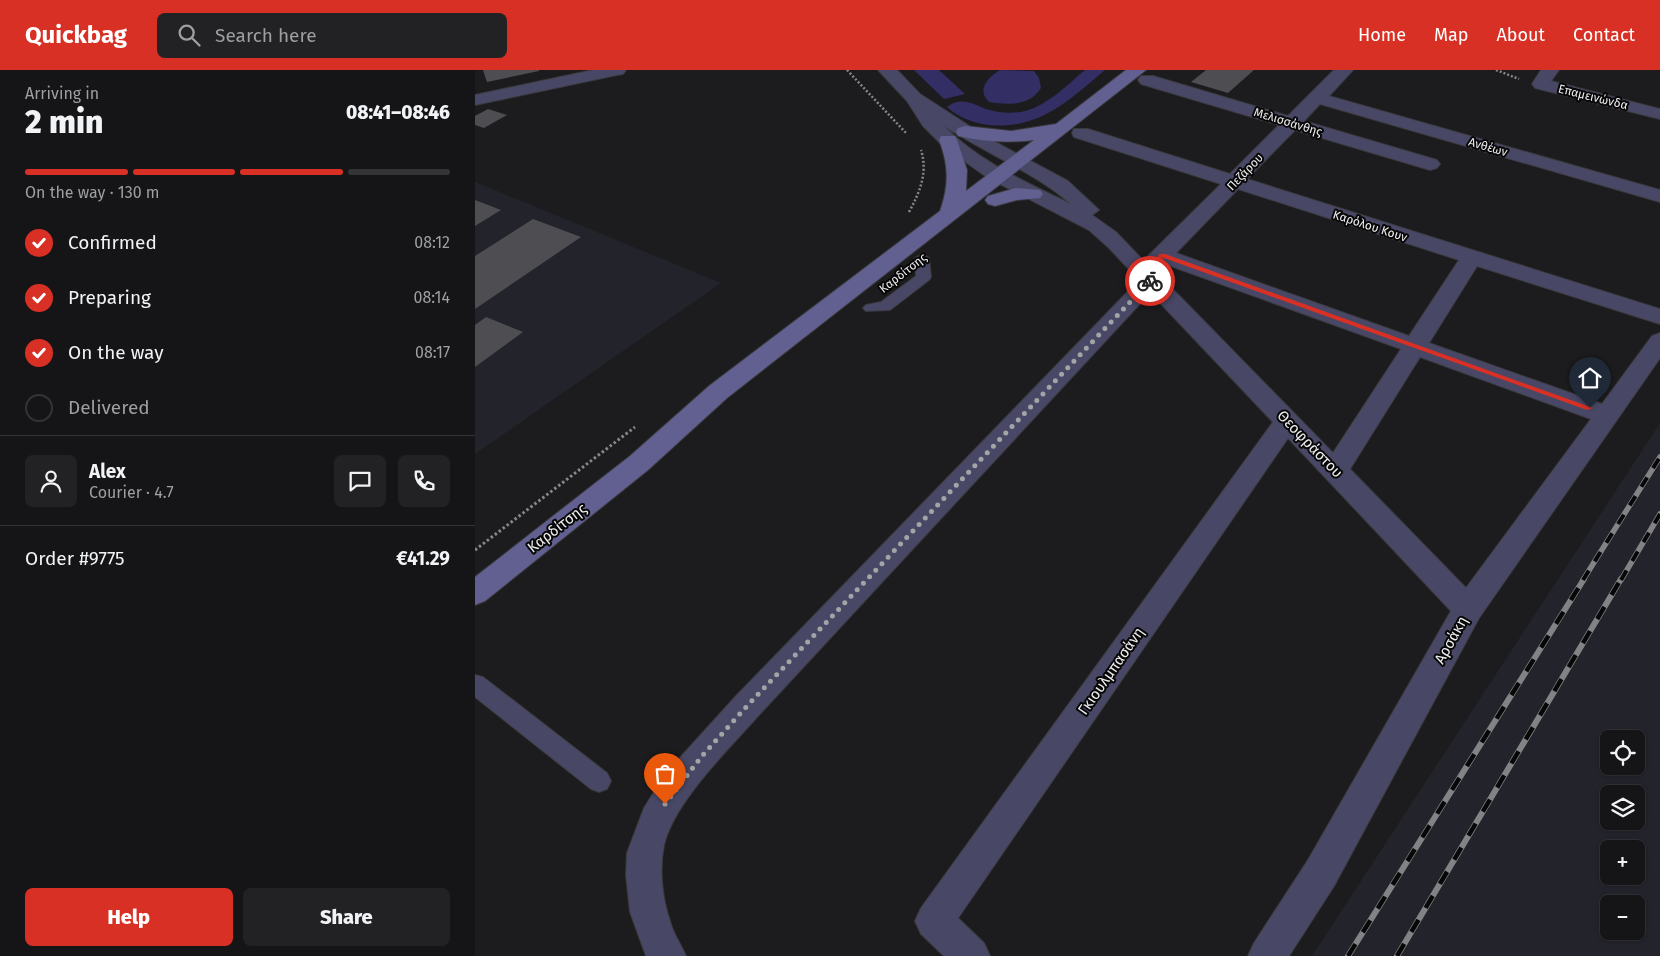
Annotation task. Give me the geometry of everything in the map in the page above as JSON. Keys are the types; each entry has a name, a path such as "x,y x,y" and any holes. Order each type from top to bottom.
{"main road":[{"name":"Καρδίτσης","path":"475,593 639,463 718,392 949,216 1007,181 1147,73"},
{"path":"949,216 959,179 956,136 1015,137 1073,129"},
{"name":"Καρδίτσης","path":"639,463 833,328 995,200 1007,181"},
{"path":"995,200 1011,195 1033,194"}],"street":[{"path":"475,100 617,70"},
{"path":"887,70 914,98 923,113 956,136 1027,165 1072,194 1092,214 1097,227"},
{"name":"Πεζάρου","path":"667,956 660,945 647,909 643,874 648,840 665,804 702,756 747,706 1153,269 1342,70"},
{"name":"Επαμεινώνδα","path":"1550,70 1541,84 1660,114"},
{"name":"Μελισσάνθης","path":"1147,73 1293,123 1430,164"},
{"name":"Ανθέων","path":"1317,98 1660,196"},
{"name":"Καρόλου Κουν","path":"1073,129 1235,183 1660,317"},
{"path":"956,136 968,157 1007,181 1061,206 1097,227"},
{"name":"Θεοφράστου","path":"1097,227 1153,269 1287,421 1468,609"},
{"path":"1335,471 1471,258"},
{"path":"1153,269 1415,346 1607,415"},
{"name":"Αρσάκη","path":"1267,956 1321,873 1468,609 1660,341"},
{"name":"Γκιουλμπασάνη","path":"971,956 934,921 1287,421"}],"lane":[{"path":"871,308 885,307 924,277 922,258"},
{"path":"475,684 599,781"}],"path":[{"path":"847,70 910,138"},
{"path":"905,219 916,201 924,176 923,151 916,144"},
{"path":"475,550 639,424"}],"shaded area":[{"path":"914,70 939,70 965,94 944,99"},
{"path":"1000,70 1034,71 1039,78 1041,88 1031,98 1018,103 989,102 984,93 985,84 991,76"},
{"path":"1085,70 1105,70 1081,91 1054,110 1024,123 1000,126 977,123 956,114 947,107 962,101 1000,112 1016,113 1025,111 1042,104"},
{"path":"475,182 721,283 475,454"},
{"path":"1660,423 1660,956 1312,956"}],"building":[{"path":"483,70 539,70 539,71 487,82"},
{"path":"1206,70 1254,70 1228,93 1191,82"},
{"path":"488,109 507,115 484,128 475,125 475,116"},
{"path":"475,200 501,210 475,226"},
{"path":"533,219 581,237 475,309 475,256"},
{"path":"486,317 523,332 475,367 475,325"}],"railway":[{"path":"1583,580 1660,457"},
{"path":"1621,580 1660,514"},
{"path":"1348,956 1584,579"},
{"path":"1397,956 1621,579"}],"way so far":[{"path":"665,804 702,756 747,706 1150,281"}],"route":[{"path":"1150,281 1144,272 1163,256 1590,408"}]}
